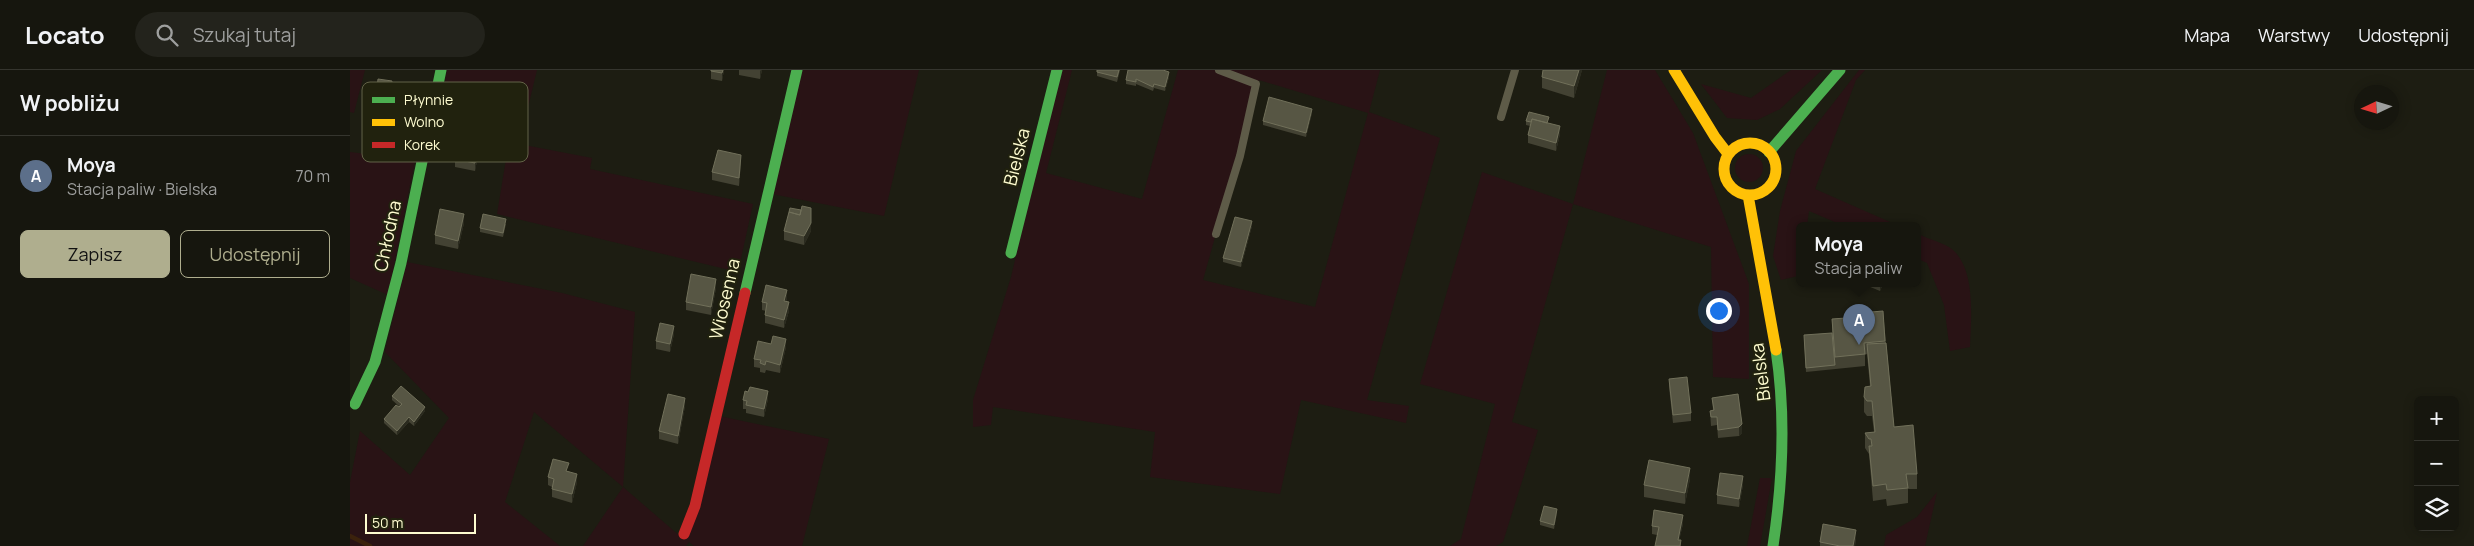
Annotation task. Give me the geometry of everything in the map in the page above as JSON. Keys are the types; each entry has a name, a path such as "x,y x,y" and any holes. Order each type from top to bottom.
{"street":[{"name":"Wiosenna","path":"684,534 695,506 797,70"},
{"name":"Bielska","path":"1011,254 1057,70"},
{"path":"1674,70 1715,137 1728,154"},
{"path":"1769,152 1840,70"},
{"path":"1748,142 1756,143 1769,152 1776,167 1775,176 1765,190 1748,194 1734,189 1728,183 1724,169 1728,154 1734,148 1748,142"},
{"name":"Chłodna","path":"355,404 375,362 401,263 422,162"},
{"name":"Bielska","path":"1748,194 1778,362 1784,417 1780,498 1773,546"}],"lane":[{"path":"1216,234 1240,156 1256,84 1219,70"},
{"path":"1501,117 1515,70"}],"shaded area":[{"path":"350,70 365,70 354,113 350,112"},
{"path":"447,70 537,70 528,107 528,82 445,82"},
{"path":"802,70 919,70 884,216 772,194"},
{"path":"1060,70 1072,70 1046,173 1142,199 1178,70 1380,70 1369,112 1440,138 1367,400 1409,406 1406,423 1301,400 1280,494 1150,477 1155,432 993,407 991,425 973,427 973,400 1011,277","holes":["1259,80 1368,113 1315,307 1203,280"]},
{"path":"1607,70 1655,70 1693,133 1749,284 1749,379 1713,377 1711,247 1573,204"},
{"path":"1791,70 1822,70 1780,109 1757,120 1727,118 1701,84 1751,98"},
{"path":"1859,70 1865,70 1856,80 1815,189 1890,222 1835,222 1809,211 1808,222 1796,222 1796,276 1781,280 1773,256 1780,211 1796,151"},
{"path":"528,146 592,158 590,169 753,204 738,272 497,214 506,162 528,162"},
{"path":"350,152 362,153 362,162 415,162 388,295 350,278"},
{"path":"1749,154 1759,158 1763,168 1759,178 1749,182 1739,178 1735,168 1739,158"},
{"path":"1482,172 1573,204 1512,422 1538,430 1503,542 1496,546 1450,546 1461,539 1495,404 1420,384"},
{"path":"1921,235 1950,248 1960,259 1969,283 1970,347 1950,351 1944,305 1927,263 1921,260"},
{"path":"407,262 562,293 635,312 623,487 534,412 505,502 560,546 350,546 350,482 360,431 410,475 449,418 385,352"},
{"path":"719,416 829,439 802,546 694,546 689,542 686,546 583,546 623,487 681,537"},
{"path":"1760,478 1772,478 1760,546 1747,546"},
{"path":"1937,492 1925,546 1884,546 1886,535 1917,517"}],"building":[{"path":"711,70 723,70 722,73"},
{"path":"1097,70 1119,70 1117,77 1097,72"},
{"path":"1128,70 1163,70 1169,72 1165,87 1154,84 1153,87 1136,79 1136,82 1126,80"},
{"path":"1543,70 1579,70 1574,86 1542,77"},
{"path":"378,79 392,81 392,82 378,82"},
{"path":"1269,97 1312,109 1306,133 1263,121"},
{"path":"1529,112 1549,117 1547,123 1532,119 1531,122 1526,121"},
{"path":"1532,119 1560,126 1556,143 1528,135"},
{"path":"718,150 741,155 739,178 712,172"},
{"path":"802,206 811,208 811,223 804,236 784,231 789,212 800,215"},
{"path":"790,208 801,210 800,215 789,212"},
{"path":"440,209 464,214 458,241 435,235"},
{"path":"483,214 506,219 503,233 480,228"},
{"path":"1235,217 1252,221 1241,262 1223,258"},
{"path":"691,274 716,279 711,307 686,302"},
{"path":"766,285 787,290 784,301 789,302 784,320 765,315 767,303 762,302"},
{"path":"1883,311 1885,341 1864,343 1865,354 1835,357 1832,319 1860,317 1860,313"},
{"path":"660,323 674,326 670,344 656,341"},
{"path":"1832,333 1835,365 1806,368 1804,335"},
{"path":"773,336 786,339 780,365 766,361 765,365 760,363 761,360 754,359 758,341 771,344"},
{"path":"1886,343 1894,427 1913,425 1917,474 1906,474 1908,488 1887,490 1886,484 1873,486 1869,446 1872,446 1871,439 1865,433 1875,432 1872,401 1867,401 1864,397 1865,387 1871,386 1867,344"},
{"path":"1687,377 1691,413 1673,415 1669,379"},
{"path":"401,386 425,407 414,422 409,417 397,431 384,419 396,405 399,407 402,404 392,396"},
{"path":"750,387 768,391 764,409 746,405 747,401 743,400 745,391 748,392"},
{"path":"668,394 685,398 678,436 659,431"},
{"path":"1738,394 1742,424 1739,427 1718,430 1717,417 1711,417 1710,411 1714,410 1712,398"},
{"path":"553,459 569,463 566,471 577,474 572,494 552,489 554,479 548,477"},
{"path":"1649,460 1690,468 1685,493 1644,485"},
{"path":"1720,473 1743,476 1739,499 1717,495"},
{"path":"1544,506 1557,509 1554,525 1540,521"},
{"path":"1654,510 1683,515 1678,540 1681,540 1680,546 1655,546 1659,527 1652,526"},
{"path":"1823,524 1856,530 1853,546 1840,546 1820,542"}],"waterway":[{"path":"350,536 370,546"}],"traffic: fast":[{"path":"439,82 441,70"},
{"path":"745,293 797,70"},
{"path":"1011,253 1057,70"},
{"path":"1769,152 1840,70"},
{"path":"355,404 375,362 401,263 422,162"},
{"path":"1773,546 1782,448 1781,399 1776,350"}],"traffic: slow":[{"path":"1674,70 1715,137 1728,154"},
{"path":"1750,143 1764,147 1772,155 1776,169 1772,183 1764,191 1750,195 1736,191 1728,183 1724,169 1728,155 1736,147 1750,143"},
{"path":"1748,195 1776,350"}],"traffic: jam":[{"path":"684,534 695,506 745,293"}],"place":[{"name":"Moya","path":"1859,345"}]}
